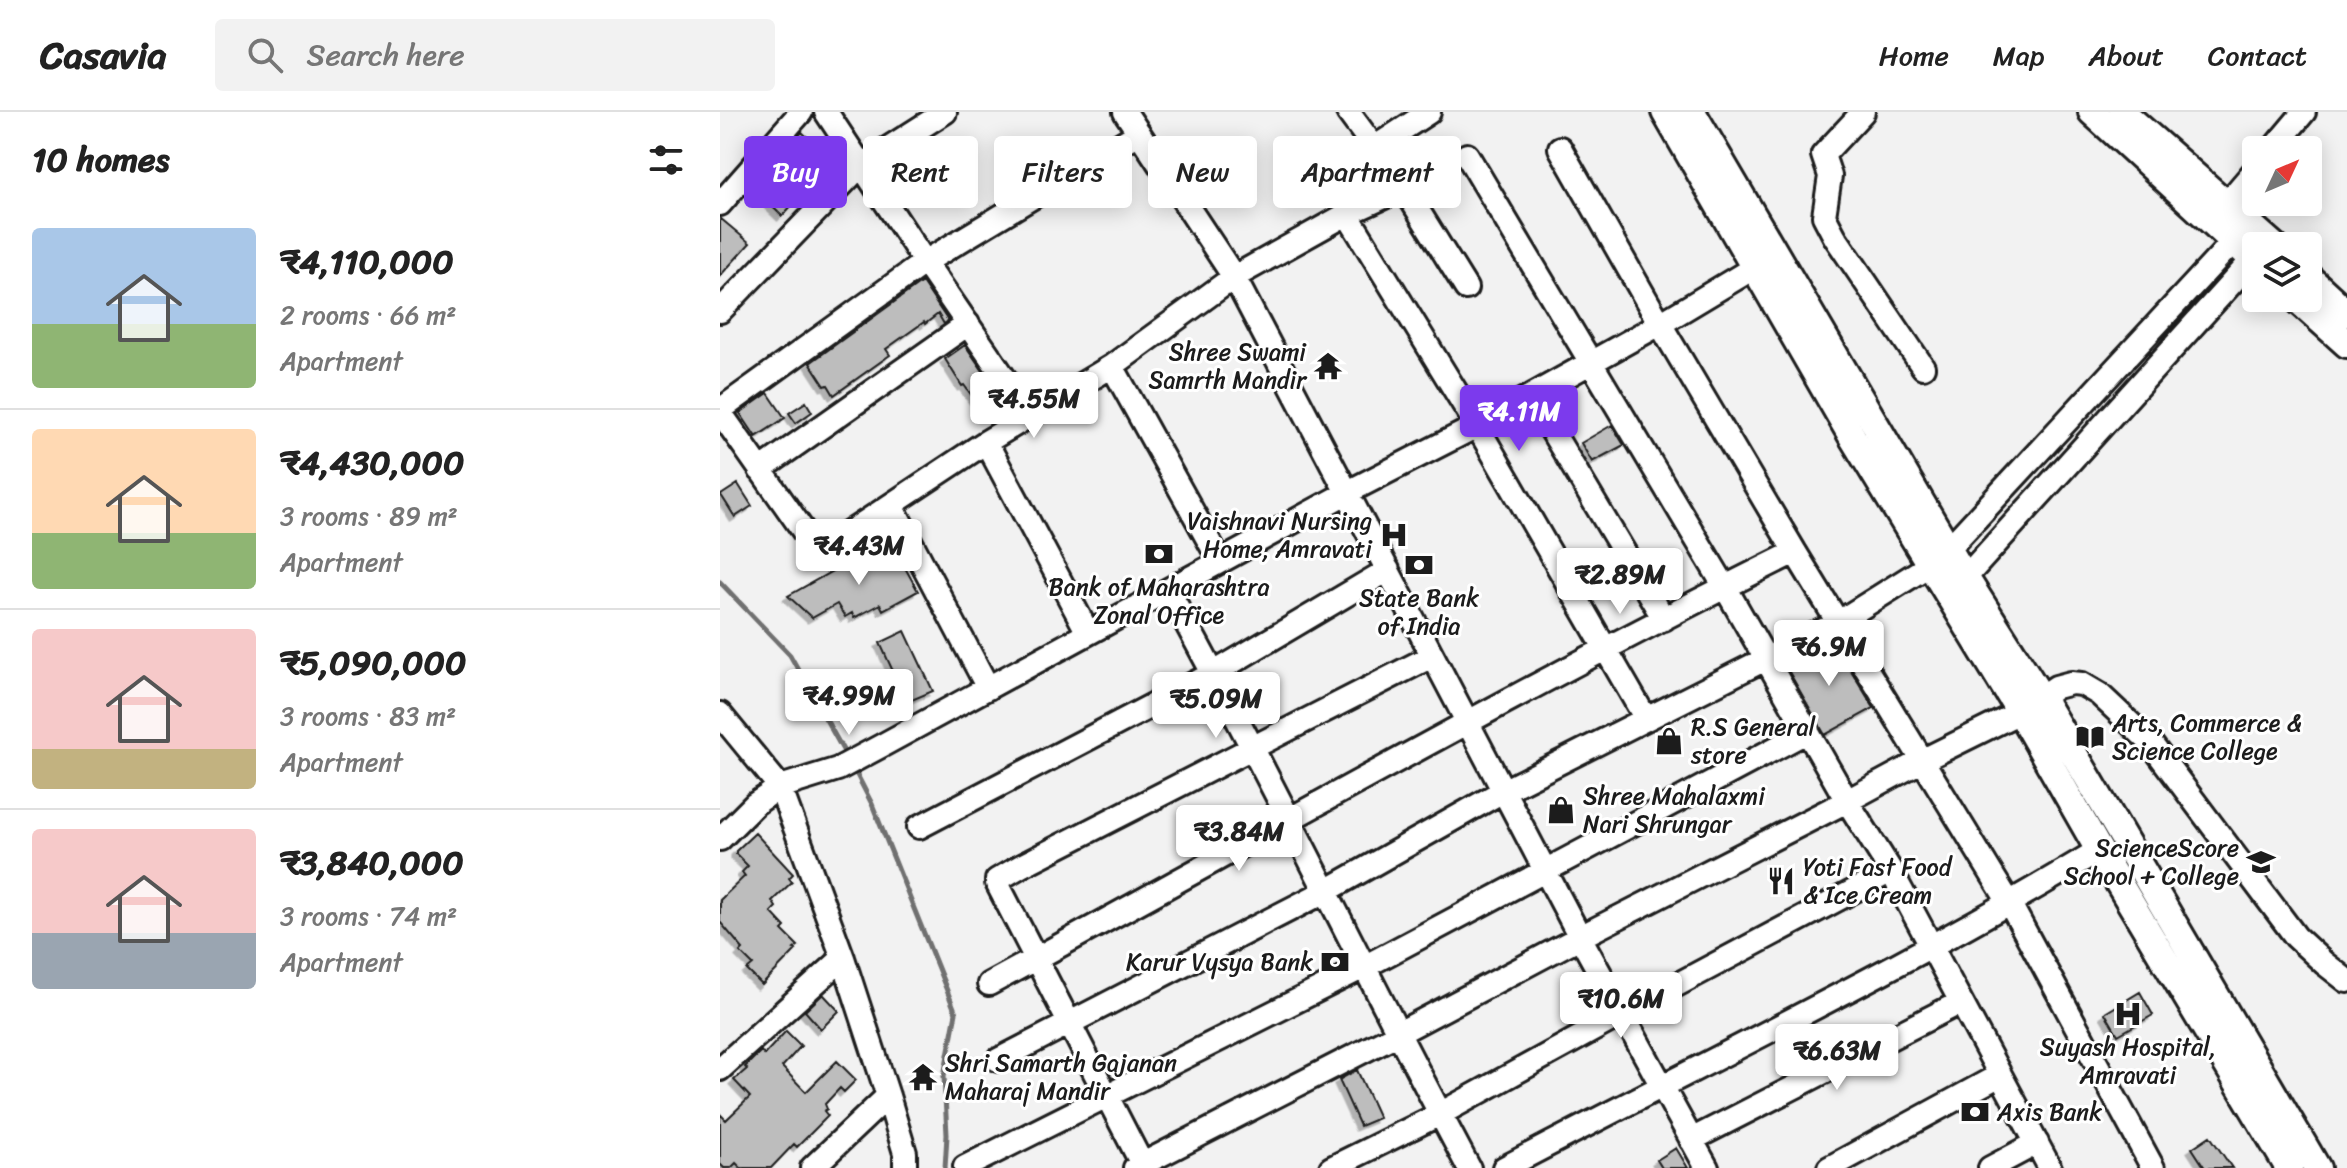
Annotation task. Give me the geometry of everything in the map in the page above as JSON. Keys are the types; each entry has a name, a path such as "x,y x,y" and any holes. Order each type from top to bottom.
{"main road":[{"path":"1665,112 1765,261 1957,587 2317,1168"},
{"path":"1692,112 1765,261"},
{"path":"2092,112 2242,235"},
{"path":"2122,112 2227,203 2247,232"},
{"path":"2322,290 2347,313"},
{"path":"2312,312 2347,344"},
{"path":"2030,704 2099,850 2289,1168"}],"street":[{"path":"720,204 801,112"},
{"path":"826,112 1030,415"},
{"path":"720,311 860,166 945,112"},
{"path":"1125,112 1234,277 1580,937 1707,1168"},
{"path":"1348,112 1365,136"},
{"path":"1392,136 1429,112"},
{"path":"1863,112 1823,155 1830,176 1824,216 1923,367"},
{"path":"2284,136 2304,112"},
{"path":"1139,133 925,262 720,411 814,546 826,548 986,442 1112,366 1234,277 1360,208"},
{"path":"1560,148 1837,623 2010,904 2153,1168"},
{"path":"1467,155 1891,871 2050,1168"},
{"path":"2227,203 2242,185"},
{"path":"1416,208 1466,288"},
{"path":"1347,214 1477,426 1646,719"},
{"path":"998,1060 1326,891 1503,791 1837,623 1940,556 2087,399 2242,260"},
{"path":"720,839 755,804 780,787 838,769 1348,492 1477,426 1660,324 1765,261"},
{"path":"1957,587 2109,419 2242,264"},
{"path":"760,470 968,324"},
{"path":"1112,366 1220,561"},
{"path":"1531,396 1664,619"},
{"path":"2087,399 2109,419"},
{"path":"986,442 1088,633"},
{"path":"892,506 988,688"},
{"path":"989,984 1468,723 1795,552"},
{"path":"919,827 1214,673 1388,570"},
{"path":"1168,590 1214,673 1397,1034 1469,1168"},
{"path":"1432,656 999,877 997,883 1140,1167 1847,801 2030,704 2056,687 2071,683 2082,684 2099,694 2149,741 2296,937 2347,981"},
{"path":"720,714 780,787 843,958 905,1153 905,1168"},
{"path":"965,1167 1364,967 1808,731"},
{"path":"1504,1168 1932,948 2099,850"},
{"path":"1331,1168 1440,1114 1891,871"},
{"path":"720,1069 843,958"},
{"path":"1691,1140 1961,1002"},
{"path":"1829,1168 2000,1075"},
{"path":"812,1168 888,1096"},
{"path":"1990,1168 2037,1143"}],"building":[{"path":"774,208 789,208 782,216"},
{"path":"720,218 750,243 720,276"},
{"path":"922,282 948,321 944,324 938,314 924,322 886,349 890,355 834,395 810,363"},
{"path":"965,345 994,387 975,400 945,359"},
{"path":"768,393 785,418 756,437 740,413"},
{"path":"806,402 812,412 796,423 789,413"},
{"path":"1612,425 1624,445 1592,462 1581,443"},
{"path":"738,484 752,506 735,517 721,495"},
{"path":"893,546 918,591 883,610 880,604 854,618 852,613 845,617 837,604 812,618 788,596 845,564 847,568 859,561 860,564"},
{"path":"905,631 933,691 907,702 880,643"},
{"path":"1833,641 1874,708 1825,735 1785,665"},
{"path":"755,833 793,874 789,878 792,882 772,901 776,907 771,912 785,927 782,930 798,946 762,985 747,970 753,965 740,952 743,949 720,922 720,900 745,876 742,872 748,866 736,851"},
{"path":"2140,992 2153,1015 2118,1035 2105,1013"},
{"path":"823,994 839,1011 821,1029 805,1011"},
{"path":"786,1031 801,1046 782,1067 806,1092 837,1061 856,1080 844,1092 840,1088 825,1104 827,1109 824,1111 828,1116 771,1168 741,1168 736,1163 731,1168 724,1168 720,1164 720,1114 726,1120 750,1097 734,1080 761,1051 764,1055"},
{"path":"1357,1070 1379,1118 1360,1126 1339,1080"},
{"path":"2210,1136 2232,1168 2205,1168 2192,1148"},
{"path":"1676,1148 1688,1168 1662,1168 1657,1160"}],"waterway":[{"path":"720,582 790,655 848,759"},
{"path":"853,767 872,804 956,1013 944,1076 945,1168"}],"place":[{"name":"Shree Swami Samrth Mandir","path":"1328,366"},
{"name":"Vaishnavi Nursing Home, Amravati","path":"1394,535"},
{"name":"Bank of Maharashtra Zonal Office","path":"1159,554"},
{"name":"State Bank of India","path":"1419,565"},
{"name":"Arts, Commerce & Science College","path":"2090,737"},
{"name":"R.S General store","path":"1669,741"},
{"name":"Shree Mahalaxmi Nari Shrungar","path":"1561,810"},
{"name":"ScienceScore School + College","path":"2261,862"},
{"name":"Yoti Fast Food & Ice Cream","path":"1781,881"},
{"name":"Karur Vysya Bank","path":"1335,962"},
{"name":"Suyash Hospital, Amravati","path":"2128,1014"},
{"name":"Shri Samarth Gajanan Maharaj Mandir","path":"923,1077"},
{"name":"Axis Bank","path":"1975,1112"}]}
